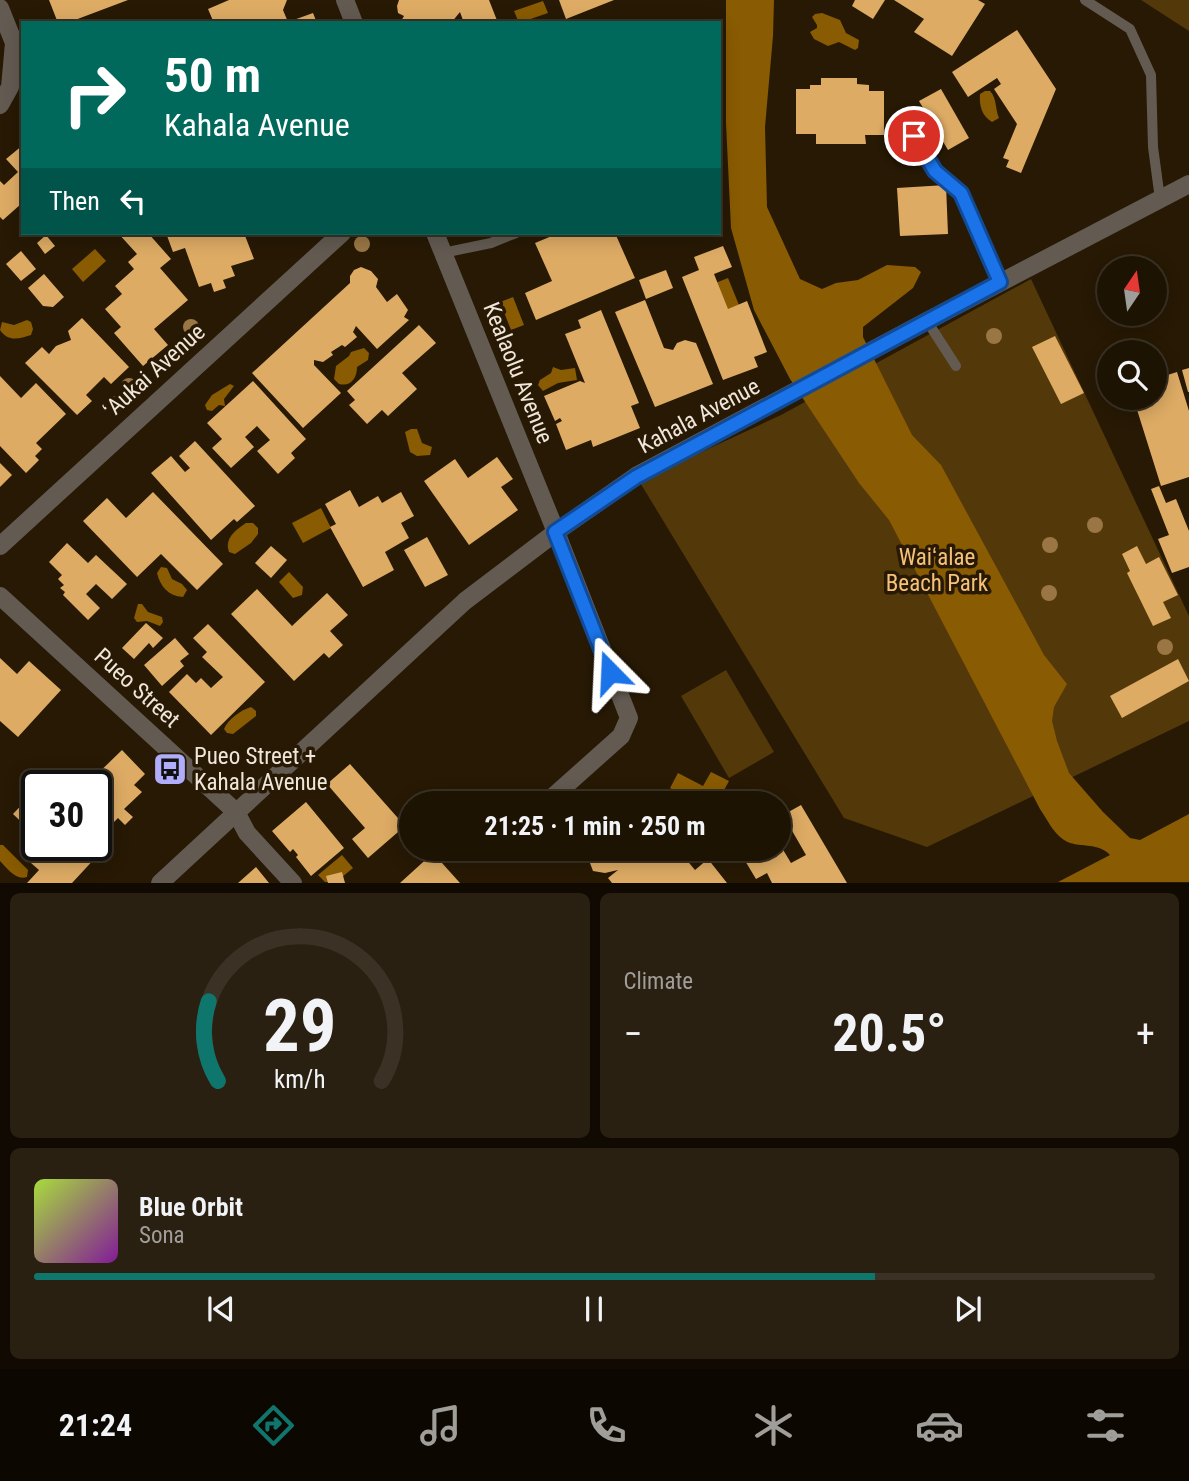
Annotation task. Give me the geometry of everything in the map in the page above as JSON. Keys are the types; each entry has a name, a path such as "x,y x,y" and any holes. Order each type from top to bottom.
{"street":[{"path":"345,0 353,21"},
{"path":"0,8 14,43 10,87 0,104"},
{"name":"Kahala Avenue","path":"160,883 465,601 555,532 636,477 1189,184"},
{"name":"ʻAukai Avenue","path":"0,546 340,235"},
{"name":"Kealaolu Avenue","path":"436,235 629,718 621,736 559,791"},
{"name":"Pueo Street","path":"0,596 236,812 247,833 293,883"}],"lane":[{"path":"1085,0 1130,29 1151,75 1153,147 1160,199"},
{"path":"904,118 935,171 961,193 1000,282"},
{"path":"443,253 491,243 511,235"},
{"path":"927,321 956,366"}],"green space":[{"path":"1141,0 1189,0 1189,31"},
{"name":"Waiʻalae Beach Park","path":"1031,279 1189,616 1189,721 927,847 844,818 639,481 781,415"},
{"path":"726,670 774,752 729,778 681,696"}],"shaded area":[{"path":"726,0 774,0 765,127 767,207 800,279 822,289 836,283 858,280 887,265 915,267 921,272 913,288 863,327 863,337 912,435 941,465 1044,655 1067,684 1054,707 1052,721 1069,773 1130,838 1140,840 1189,814 1189,882 1058,882 1110,855 1093,846 1069,843 1050,826 889,520 859,483 790,379 754,310 731,228 726,123"},
{"path":"543,1 548,13 518,21 514,11"},
{"path":"822,13 840,20 846,33 859,40 858,48 855,50 839,42 828,46 814,39 810,32 817,28 817,25 812,17"},
{"path":"990,91 995,100 999,118 992,122 981,107 980,94"},
{"path":"95,249 106,261 83,282 72,269"},
{"path":"728,278 739,305 725,311 713,284"},
{"path":"513,297 524,325 511,330 500,302"},
{"path":"27,320 31,322 33,329 31,335 10,338 0,330 2,322 14,325"},
{"path":"364,348 369,353 368,360 357,367 352,381 339,384 334,379 336,366 351,352"},
{"path":"553,367 561,370 575,368 577,380 558,383 543,391 538,385 540,380 551,373"},
{"path":"230,384 234,386 224,399 225,406 219,405 212,411 207,410 205,405 212,395"},
{"path":"417,429 422,443 432,447 430,455 417,456 410,452 405,432"},
{"path":"321,508 331,528 303,543 292,523"},
{"path":"246,523 253,523 258,528 258,534 251,543 235,554 229,552 229,539"},
{"path":"161,567 167,568 172,579 187,590 183,597 173,595 160,582 157,573"},
{"path":"289,572 303,587 302,595 293,598 279,582"},
{"path":"138,604 142,604 148,612 162,617 160,626 147,621 137,622 134,618"},
{"path":"251,707 256,711 256,716 233,734 227,733 224,729 228,722"},
{"path":"711,772 729,781 724,791 676,791 670,788 678,773 703,786"},
{"path":"0,845 28,870 27,877 15,876 0,861"},
{"path":"342,855 353,868 336,882 325,882 318,875"}],"building":[{"path":"49,0 128,0 72,21 57,21"},
{"path":"229,0 287,0 283,10 288,21 213,21 208,9"},
{"path":"399,0 489,0 497,21 463,21 460,12 453,21 401,21 404,16 398,13"},
{"path":"559,0 614,0 566,19"},
{"path":"855,0 885,0 873,19 852,6"},
{"path":"894,0 978,0 985,4 952,56 914,32 924,19"},
{"path":"313,13 316,21 291,21"},
{"path":"1017,30 1056,89 1021,173 1006,167 1009,160 1003,158 1017,124 994,89 1001,84 997,78 968,97 952,72"},
{"path":"821,78 857,78 857,84 869,85 869,91 884,91 884,135 865,135 866,144 816,144 816,134 796,134 796,89 810,89 810,85 821,85"},
{"path":"941,89 969,138 948,150 919,101"},
{"path":"21,147 21,204 3,220 0,217 0,181 4,185 18,172 6,159"},
{"path":"946,185 948,234 900,236 897,188"},
{"path":"46,235 55,246 45,254 37,243"},
{"path":"120,235 150,235 171,259 160,268 188,300 154,329 168,345 143,366 114,333 121,327 105,309 122,294 115,286 134,269 128,262 137,254"},
{"path":"167,235 245,235 254,259 231,266 235,276 223,280 226,288 214,292 211,283 199,287 185,248 173,252"},
{"path":"554,235 616,235 635,278 536,320 525,293 552,281 535,243"},
{"path":"723,246 732,267 714,274 728,309 747,301 767,352 754,357 758,367 723,380 682,277 699,270 694,257"},
{"path":"21,251 36,269 21,281 6,264"},
{"path":"361,267 371,271 378,279 376,287 387,302 397,294 408,310 404,317 409,320 377,349 356,326 353,332 357,337 345,347 342,345 331,352 333,355 323,362 314,360 314,365 341,393 303,428 252,373 350,283 354,270"},
{"path":"666,270 673,288 646,299 639,280"},
{"path":"44,274 64,297 53,307 43,306 28,288"},
{"path":"645,300 664,348 673,350 677,343 685,340 696,343 713,384 655,407 615,312"},
{"path":"601,310 639,403 631,406 640,428 593,447 591,440 566,450 556,424 562,421 560,418 555,421 544,396 580,381 585,383 565,334 581,328 578,320"},
{"path":"82,318 129,367 111,384 104,377 86,395 92,401 77,415 25,363 42,347 49,354 56,346 71,340 68,331"},
{"path":"419,325 436,343 402,373 417,389 388,416 382,410 367,424 349,405 355,400 347,391"},
{"path":"1055,336 1084,393 1061,404 1032,347"},
{"path":"1189,368 1189,392 1188,392 1182,370"},
{"path":"1177,372 1189,411 1189,477 1161,486 1137,410 1167,410 1167,375"},
{"path":"0,376 21,398 36,383 66,414 36,443 42,449 35,456 39,460 26,473 0,446"},
{"path":"253,381 306,439 291,453 295,458 278,474 257,451 270,440 257,426 245,437 254,447 231,468 212,448 222,439 207,423"},
{"path":"195,441 255,506 237,522 234,519 211,540 151,473 171,456 185,472 190,468 179,456"},
{"path":"497,457 513,479 501,487 518,510 469,545 424,481 455,459 468,478"},
{"path":"0,463 12,475 0,487"},
{"path":"1159,486 1166,503 1176,499 1189,531 1189,567 1172,573 1158,539 1169,535 1151,489"},
{"path":"350,490 359,507 378,496 382,503 401,492 414,516 401,523 409,538 385,552 394,570 363,587 330,527 336,524 325,504"},
{"path":"153,492 223,564 197,590 161,554 137,577 83,521 107,498 126,518"},
{"path":"427,537 448,575 425,587 404,550"},
{"path":"67,543 88,563 96,555 127,584 112,599 96,584 86,594 100,608 88,620 63,595 65,592 60,588 64,585 58,579 62,575 49,562"},
{"path":"271,546 287,560 271,578 255,563"},
{"path":"1137,546 1146,564 1159,557 1178,595 1163,602 1171,618 1153,626 1127,573 1130,571 1122,554"},
{"path":"257,589 292,626 327,593 348,615 330,631 343,645 329,658 324,653 294,681 231,614"},
{"path":"146,623 163,638 153,648 149,643 134,659 122,648"},
{"path":"208,624 265,682 211,735 169,692 187,674 196,683 201,678 211,688 223,677 202,657 207,652 193,638"},
{"path":"175,638 189,654 180,661 184,666 162,686 144,665"},
{"path":"0,658 17,674 29,661 61,690 18,737 0,721"},
{"path":"1178,659 1189,681 1122,718 1110,696"},
{"path":"122,750 145,774 134,785 142,792 124,809 133,817 125,825 118,818 112,824 112,770 101,770"},
{"path":"350,764 399,819 399,831 368,858 352,839 365,828 327,784"},
{"path":"306,802 344,848 311,876 293,849 290,852 272,831"},
{"path":"801,805 847,883 772,883 767,873 756,879 745,861 791,863 806,855 791,829 791,811"},
{"path":"21,806 21,822 13,814"},
{"path":"92,861 72,883 27,883 39,870 31,863"},
{"path":"424,861 440,861 460,883 400,883"},
{"path":"688,861 695,870 710,861 727,883 612,883 608,878 618,870 605,873 593,871 590,863"},
{"path":"256,867 269,883 238,883"},
{"path":"342,872 345,883 328,883 326,876"}],"place":[{"name":"Pueo Street + Kahala Avenue","path":"170,769"}],"route":[{"path":"610,672 555,532 636,477 1000,282 961,193 935,171 914,136"}]}
